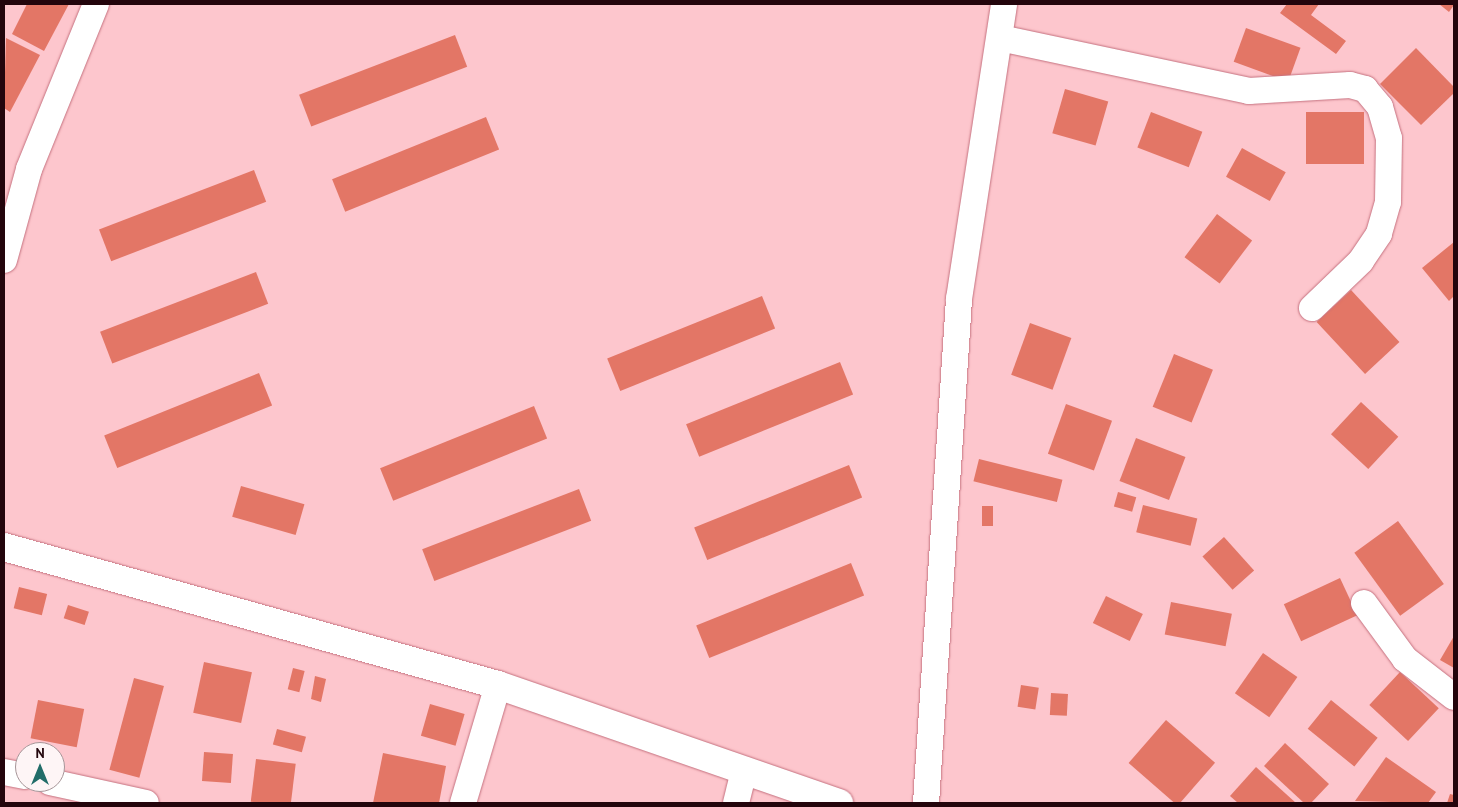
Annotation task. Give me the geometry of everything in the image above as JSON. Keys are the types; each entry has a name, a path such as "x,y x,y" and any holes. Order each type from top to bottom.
{"main road":[{"path":"4,547 498,685 839,803"}],"street":[{"path":"4,260 29,169 96,4"},
{"path":"926,803 959,299 1004,4"},
{"path":"1000,38 1249,91 1350,85 1365,89 1380,107 1389,138 1388,202 1379,234 1361,261 1312,308"},
{"path":"1364,604 1405,659 1454,698"},
{"path":"463,803 498,685"},
{"path":"736,803 744,770"},
{"path":"65,785 146,803"}],"building":[{"path":"27,4 69,4 44,51 12,34"},
{"path":"1287,4 1319,4 1311,15 1346,41 1336,54 1280,13"},
{"path":"1439,4 1454,4 1454,5 1449,12"},
{"path":"1246,28 1301,48 1288,82 1234,62"},
{"path":"455,35 467,67 311,127 299,95"},
{"path":"6,38 40,55 10,112 4,108"},
{"path":"1416,48 1454,87 1454,93 1421,125 1380,84"},
{"path":"1065,89 1108,101 1096,146 1052,133"},
{"path":"1151,112 1202,132 1189,167 1137,147"},
{"path":"1306,112 1364,112 1364,164 1306,164"},
{"path":"486,117 499,149 345,212 332,179"},
{"path":"1242,148 1286,172 1270,201 1226,177"},
{"path":"254,170 266,202 111,261 99,229"},
{"path":"1217,214 1252,240 1220,284 1185,257"},
{"path":"1454,242 1454,296 1449,301 1422,268"},
{"path":"256,272 268,304 112,364 100,332"},
{"path":"1351,290 1399,342 1365,374 1317,322"},
{"path":"762,296 775,328 620,391 607,359"},
{"path":"1030,323 1071,338 1053,390 1011,375"},
{"path":"1174,354 1213,370 1192,423 1153,407"},
{"path":"840,362 853,394 699,457 686,424"},
{"path":"259,373 272,405 117,468 104,436"},
{"path":"1361,402 1398,437 1368,469 1331,434"},
{"path":"1066,404 1112,421 1094,471 1048,454"},
{"path":"534,406 547,438 393,501 380,468"},
{"path":"1136,438 1185,457 1169,500 1120,481"},
{"path":"979,459 1062,480 1057,502 973,481"},
{"path":"849,465 862,497 707,560 694,528"},
{"path":"241,486 304,504 296,535 232,517"},
{"path":"579,489 591,521 434,581 422,549"},
{"path":"1118,492 1136,497 1132,512 1114,506"},
{"path":"1143,505 1197,519 1191,546 1136,532"},
{"path":"982,506 993,506 993,526 982,526"},
{"path":"1398,521 1444,584 1400,616 1354,553"},
{"path":"1224,537 1254,570 1233,590 1202,556"},
{"path":"851,563 864,595 709,658 696,626"},
{"path":"1340,578 1357,615 1301,641 1284,604"},
{"path":"19,587 47,594 42,615 14,608"},
{"path":"1106,596 1143,614 1130,641 1093,623"},
{"path":"1171,602 1232,614 1226,646 1165,634"},
{"path":"68,605 89,612 85,625 64,618"},
{"path":"1454,636 1454,668 1440,660"},
{"path":"1263,653 1297,677 1269,717 1235,693"},
{"path":"204,662 252,672 241,723 193,713"},
{"path":"293,668 305,671 299,692 288,689"},
{"path":"1400,672 1439,708 1408,741 1369,705"},
{"path":"315,676 326,679 321,702 311,699"},
{"path":"134,678 164,686 139,778 109,770"},
{"path":"1021,685 1039,688 1035,710 1018,707"},
{"path":"1051,693 1068,694 1067,716 1050,715"},
{"path":"38,700 84,709 77,747 65,745 65,742 50,742 31,738"},
{"path":"1331,700 1378,738 1354,767 1308,729"},
{"path":"430,704 465,714 456,746 421,736"},
{"path":"1166,720 1215,763 1180,803 1175,803 1129,763"},
{"path":"277,729 306,737 302,752 273,744"},
{"path":"1285,743 1329,784 1311,803 1304,803 1264,766"},
{"path":"204,752 233,754 231,783 202,781"},
{"path":"383,753 446,766 439,803 373,803"},
{"path":"1386,757 1436,792 1428,803 1355,801"},
{"path":"256,759 296,764 291,803 251,802"},
{"path":"1256,767 1296,803 1238,803 1230,796"},
{"path":"1450,794 1454,795 1454,803 1447,803"}]}
